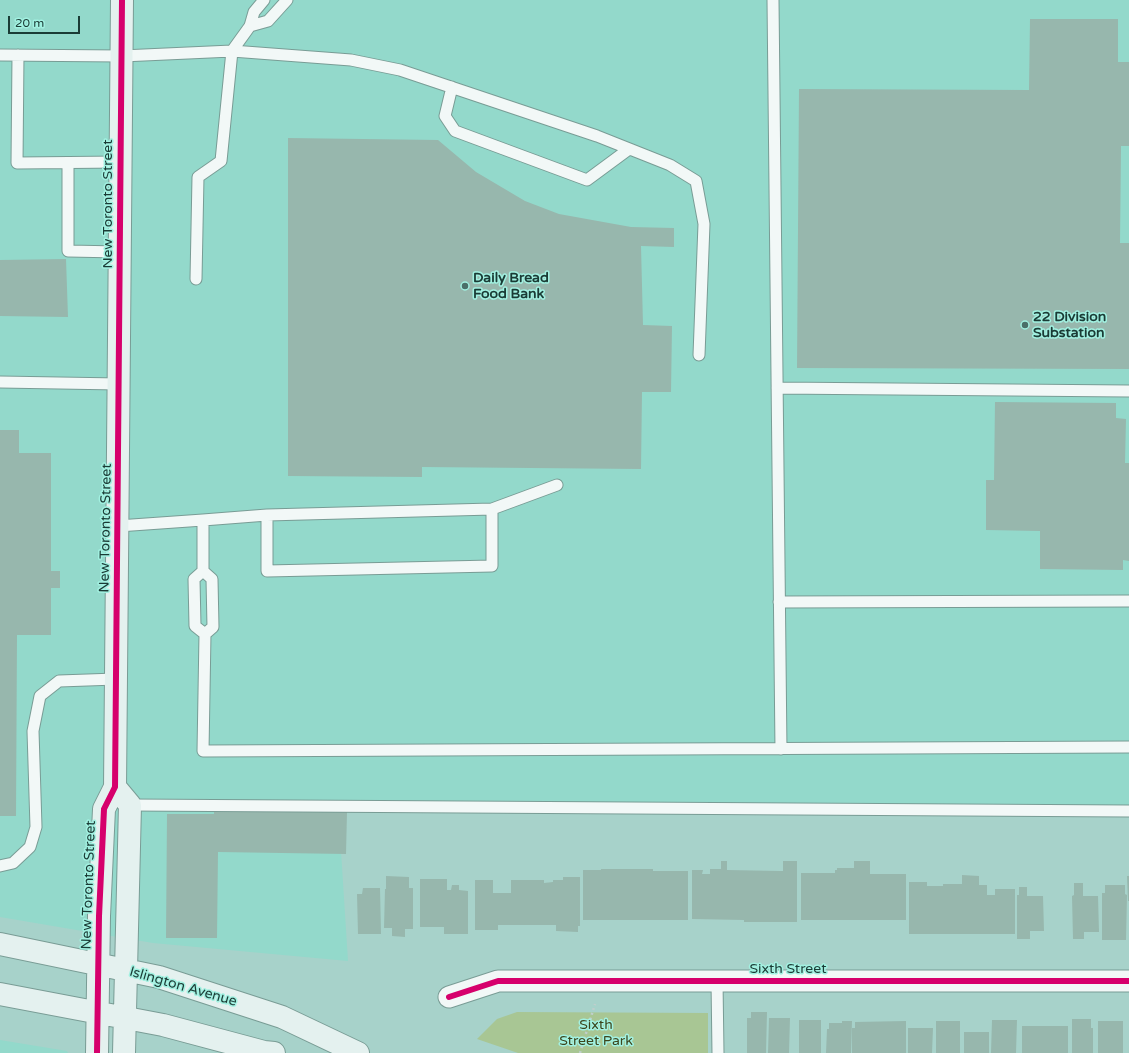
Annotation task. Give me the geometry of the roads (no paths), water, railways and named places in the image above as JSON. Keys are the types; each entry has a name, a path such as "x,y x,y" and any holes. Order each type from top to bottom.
{"street":[{"name":"New Toronto Street","path":"97,1053 98,964 104,809 115,787 122,0"},
{"path":"115,787 130,805 124,1053"},
{"name":"Islington Avenue","path":"0,944 159,978 282,1017 358,1053"},
{"name":"Sixth Street","path":"449,997 498,981 1129,981"},
{"path":"0,994 163,1025 264,1052 274,1053"}],"lane":[{"path":"196,278 198,177 221,161 232,51 250,26 254,12 264,0"},
{"path":"250,26 268,21 287,0"},
{"path":"773,0 781,749"},
{"path":"0,55 122,56 232,51 351,60 400,70 597,136 670,165 696,181 704,224 699,355"},
{"path":"18,55 16,163 121,162"},
{"path":"452,88 445,116 455,131 587,180 629,149"},
{"path":"68,163 68,251 120,252"},
{"path":"0,382 119,384"},
{"path":"777,388 1129,391"},
{"path":"118,526 267,515 492,509 557,485"},
{"path":"267,515 267,571 492,566 492,509"},
{"path":"203,520 203,571 194,579 195,626 205,634"},
{"path":"203,571 212,579 213,626 205,634 202,751 1129,747"},
{"path":"779,602 1129,601"},
{"path":"0,866 13,863 30,847 36,827 33,731 40,696 59,681 116,679"},
{"path":"130,805 1129,811"},
{"path":"717,981 718,1053"}],"place":[{"name":"Daily Bread Food Bank","path":"465,286"},
{"name":"22 Division Substation","path":"1025,325"}],"park label":[{"name":"Sixth Street Park","path":"596,1034"}]}
